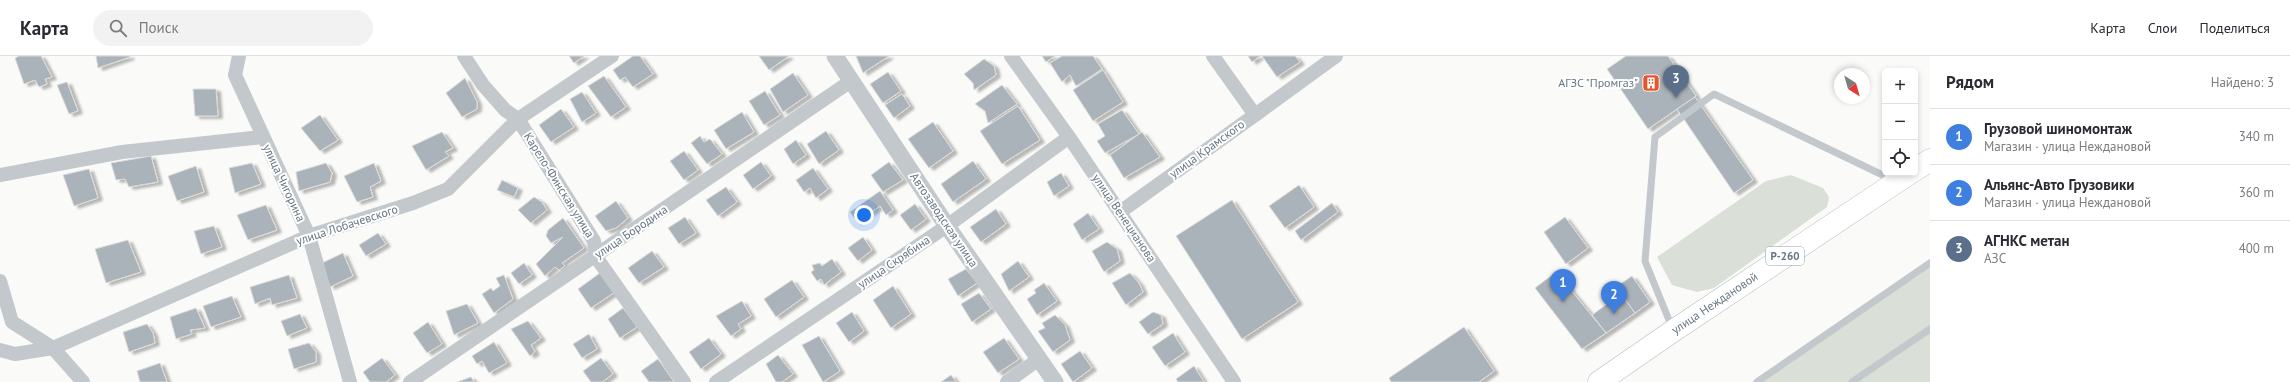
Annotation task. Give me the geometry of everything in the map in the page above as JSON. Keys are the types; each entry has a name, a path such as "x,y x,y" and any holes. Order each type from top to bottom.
{"highway":[{"path":"1918,168 1930,160"},
{"name":"улица Неждановой","path":"1600,382 1673,330 1903,178"}],"street":[{"name":"улица Чигорина","path":"239,56 235,75 262,137 309,236 350,382"},
{"name":"Карело-Финская улица","path":"464,56 483,86 505,110 518,119 594,241 596,257 684,382"},
{"name":"улица Лобачевского","path":"0,350 15,354 53,348 309,236 413,203 448,189 518,119 612,56"},
{"name":"Автозаводская улица","path":"835,56 947,226 1054,382"},
{"name":"улица Венецианова","path":"1011,56 1069,137 1234,382"},
{"name":"улица Крамского","path":"1120,212 1255,115 1213,56"},
{"path":"1255,115 1336,56"},
{"name":"улица Бородина","path":"410,382 596,257 851,81"},
{"path":"0,175 122,152 262,137"},
{"name":"улица Скрябина","path":"716,382 947,226 1069,137"},
{"path":"0,281 12,322 53,348 83,382"},
{"path":"1007,382 1039,359"}],"lane":[{"path":"1673,330 1645,261 1655,137 1714,94 1903,178"},
{"path":"1757,382 1930,263"},
{"path":"1852,382 1930,329"}],"shaded area":[{"path":"1791,175 1823,188 1829,197 1827,207 1714,288 1697,292 1672,285 1657,257 1766,181"},
{"path":"1930,259 1930,382 1755,382 1924,263"}],"building":[{"path":"19,56 41,56 52,77 45,79 47,84 39,87 35,80 24,84 15,58"},
{"path":"96,56 130,56 130,57 98,68"},
{"path":"569,56 584,56 574,63"},
{"path":"633,56 640,56 653,74 633,87 625,77 620,80 613,70"},
{"path":"759,56 789,56 769,70"},
{"path":"856,56 889,56 863,73"},
{"path":"1042,56 1055,56 1046,62"},
{"path":"1062,56 1093,56 1102,69 1076,86 1070,75 1062,82 1050,63"},
{"path":"1248,56 1260,56 1252,62"},
{"path":"1262,56 1295,56 1300,62 1277,77"},
{"name":"АГЗС \"Промгаз\"","path":"1626,56 1668,56 1696,96 1648,129 1607,69"},
{"path":"984,59 994,66 996,75 974,90 973,83 964,74"},
{"path":"1103,70 1123,102 1093,121 1073,90"},
{"path":"888,72 901,91 883,103 870,84"},
{"path":"793,73 808,95 783,112 770,89"},
{"path":"604,76 626,107 611,117 588,86"},
{"path":"465,78 477,102 477,109 462,117 446,93"},
{"path":"67,82 78,111 69,114 57,85"},
{"path":"1002,85 1017,104 988,123 985,111 975,104"},
{"path":"193,89 216,89 218,116 195,116"},
{"path":"765,91 780,115 764,125 749,101"},
{"path":"582,92 596,113 582,122 570,99"},
{"path":"902,94 910,106 894,118 885,105"},
{"path":"1695,97 1753,180 1734,193 1677,109"},
{"path":"1018,106 1040,140 1002,164 980,131"},
{"path":"561,109 574,127 551,142 539,125"},
{"path":"1122,110 1139,134 1105,153 1097,141 1105,136 1098,124"},
{"path":"742,112 754,132 726,149 714,130"},
{"path":"320,115 338,140 320,151 301,128"},
{"path":"933,122 953,151 929,168 908,139"},
{"path":"826,131 839,150 819,164 807,144"},
{"path":"442,132 453,148 445,152 449,156 426,170 412,146"},
{"path":"1142,132 1160,157 1124,178 1110,155"},
{"path":"700,136 704,142 710,139 722,154 707,164 691,143"},
{"path":"796,140 806,155 793,164 784,149"},
{"path":"684,151 698,170 684,180 670,161"},
{"path":"151,156 158,182 129,187 125,179 116,180 111,163"},
{"path":"973,161 986,179 953,202 941,184"},
{"path":"761,162 771,176 753,189 743,175"},
{"path":"889,162 903,180 883,192 871,175"},
{"path":"252,163 261,184 235,193 229,168"},
{"path":"326,163 332,173 330,182 299,191 296,172"},
{"path":"374,163 381,181 370,187 373,197 357,202 344,176"},
{"path":"196,166 204,192 177,201 168,176"},
{"path":"813,168 828,189 816,198 810,188 804,192 796,180"},
{"path":"89,169 98,198 74,206 63,175"},
{"path":"1061,173 1069,186 1054,196 1047,182"},
{"path":"502,180 518,188 514,197 497,190"},
{"path":"1299,185 1314,207 1285,228 1269,206"},
{"path":"726,187 737,202 718,216 706,200"},
{"path":"880,191 893,210 886,215 880,206 857,222 850,212"},
{"path":"534,197 542,202 547,210 531,223 518,210"},
{"path":"1232,200 1298,302 1242,339 1176,236"},
{"path":"616,201 628,218 616,228 606,231 595,216"},
{"path":"1332,203 1338,212 1301,240 1295,231"},
{"path":"915,204 926,219 911,230 900,215"},
{"path":"266,205 277,230 248,240 237,215"},
{"path":"996,209 1006,224 981,242 970,227"},
{"path":"1088,213 1099,229 1082,240 1073,224"},
{"path":"685,217 696,233 679,244 668,228"},
{"path":"1565,217 1588,248 1566,264 1544,232"},
{"path":"563,218 584,248 562,263 565,266 559,270 555,267 545,276 536,264 563,237 551,243 546,236 548,230"},
{"path":"214,226 222,247 201,254 194,231"},
{"path":"378,233 386,244 366,256 359,245"},
{"path":"863,237 872,250 858,261 848,248"},
{"path":"128,240 141,272 106,283 95,249"},
{"path":"1107,242 1117,249 1120,261 1104,272 1092,251"},
{"path":"652,251 664,267 639,283 628,268"},
{"path":"343,253 353,276 330,287 322,263"},
{"path":"832,259 841,272 824,285 821,279 817,281 811,272 814,270 812,265 820,263 822,266"},
{"path":"1018,261 1029,277 1009,291 1001,274"},
{"path":"524,263 532,275 519,284 511,273"},
{"path":"966,269 977,283 958,296 948,279"},
{"path":"1556,272 1606,333 1582,349 1535,288"},
{"path":"600,273 615,292 591,308 578,289"},
{"path":"1130,273 1139,283 1143,292 1126,305 1112,283"},
{"path":"289,275 297,298 272,305 270,298 255,304 250,287"},
{"path":"504,275 513,299 494,313 482,294 491,288 493,291 500,286 496,278"},
{"path":"1632,276 1650,302 1635,313 1616,287"},
{"path":"792,280 804,297 776,317 764,299"},
{"path":"1044,283 1057,301 1037,315 1027,299 1036,293 1034,290"},
{"path":"893,286 911,314 891,328 873,300"},
{"path":"979,293 991,309 972,322 961,304"},
{"path":"1621,294 1635,313 1606,333 1592,315"},
{"path":"232,296 241,317 211,327 203,306"},
{"path":"742,301 751,316 738,324 741,329 731,336 716,316"},
{"path":"467,304 478,323 454,335 446,311"},
{"path":"196,308 205,328 190,330 192,334 176,339 170,317"},
{"path":"623,308 637,327 620,338 608,319"},
{"path":"852,312 864,331 849,342 836,323"},
{"path":"1153,312 1161,315 1163,324 1148,334 1139,322"},
{"path":"300,314 307,328 287,336 281,321"},
{"path":"1055,315 1065,325 1070,340 1053,352 1038,331 1045,328 1042,323"},
{"path":"528,321 541,338 531,345 535,352 530,356 511,329"},
{"path":"428,322 442,344 427,353 413,333"},
{"path":"147,324 153,333 155,343 129,352 123,332"},
{"path":"1464,327 1494,371 1479,382 1391,382 1389,378"},
{"path":"1173,333 1185,352 1165,366 1152,347"},
{"path":"589,334 597,349 582,358 573,344"},
{"path":"819,336 840,371 823,382 802,345"},
{"path":"709,338 721,354 701,369 689,352"},
{"path":"1004,338 1019,359 998,373 983,352"},
{"path":"494,342 507,363 489,373 482,361 477,364 472,356"},
{"path":"309,343 316,352 316,362 294,369 288,349"},
{"path":"1080,351 1092,368 1073,382 1061,364"},
{"path":"778,355 793,374 782,382 776,382 766,364"},
{"path":"382,358 395,375 386,382 370,382 363,372"},
{"path":"601,358 613,374 602,382 591,382 583,371"},
{"path":"658,359 674,382 649,382 641,371"},
{"path":"160,363 167,382 140,382 137,371"},
{"path":"1194,366 1204,382 1178,382 1176,379"},
{"path":"951,375 956,382 941,382"},
{"path":"471,377 474,382 457,382"}],"place":[{"name":"АГЗС \"Промгаз\"","path":"1651,83"},
{"name":"АГНКС метан","path":"1676,98"},
{"name":"Грузовой шиномонтаж","path":"1563,302"},
{"name":"Альянс-Авто Грузовики","path":"1614,314"}]}
